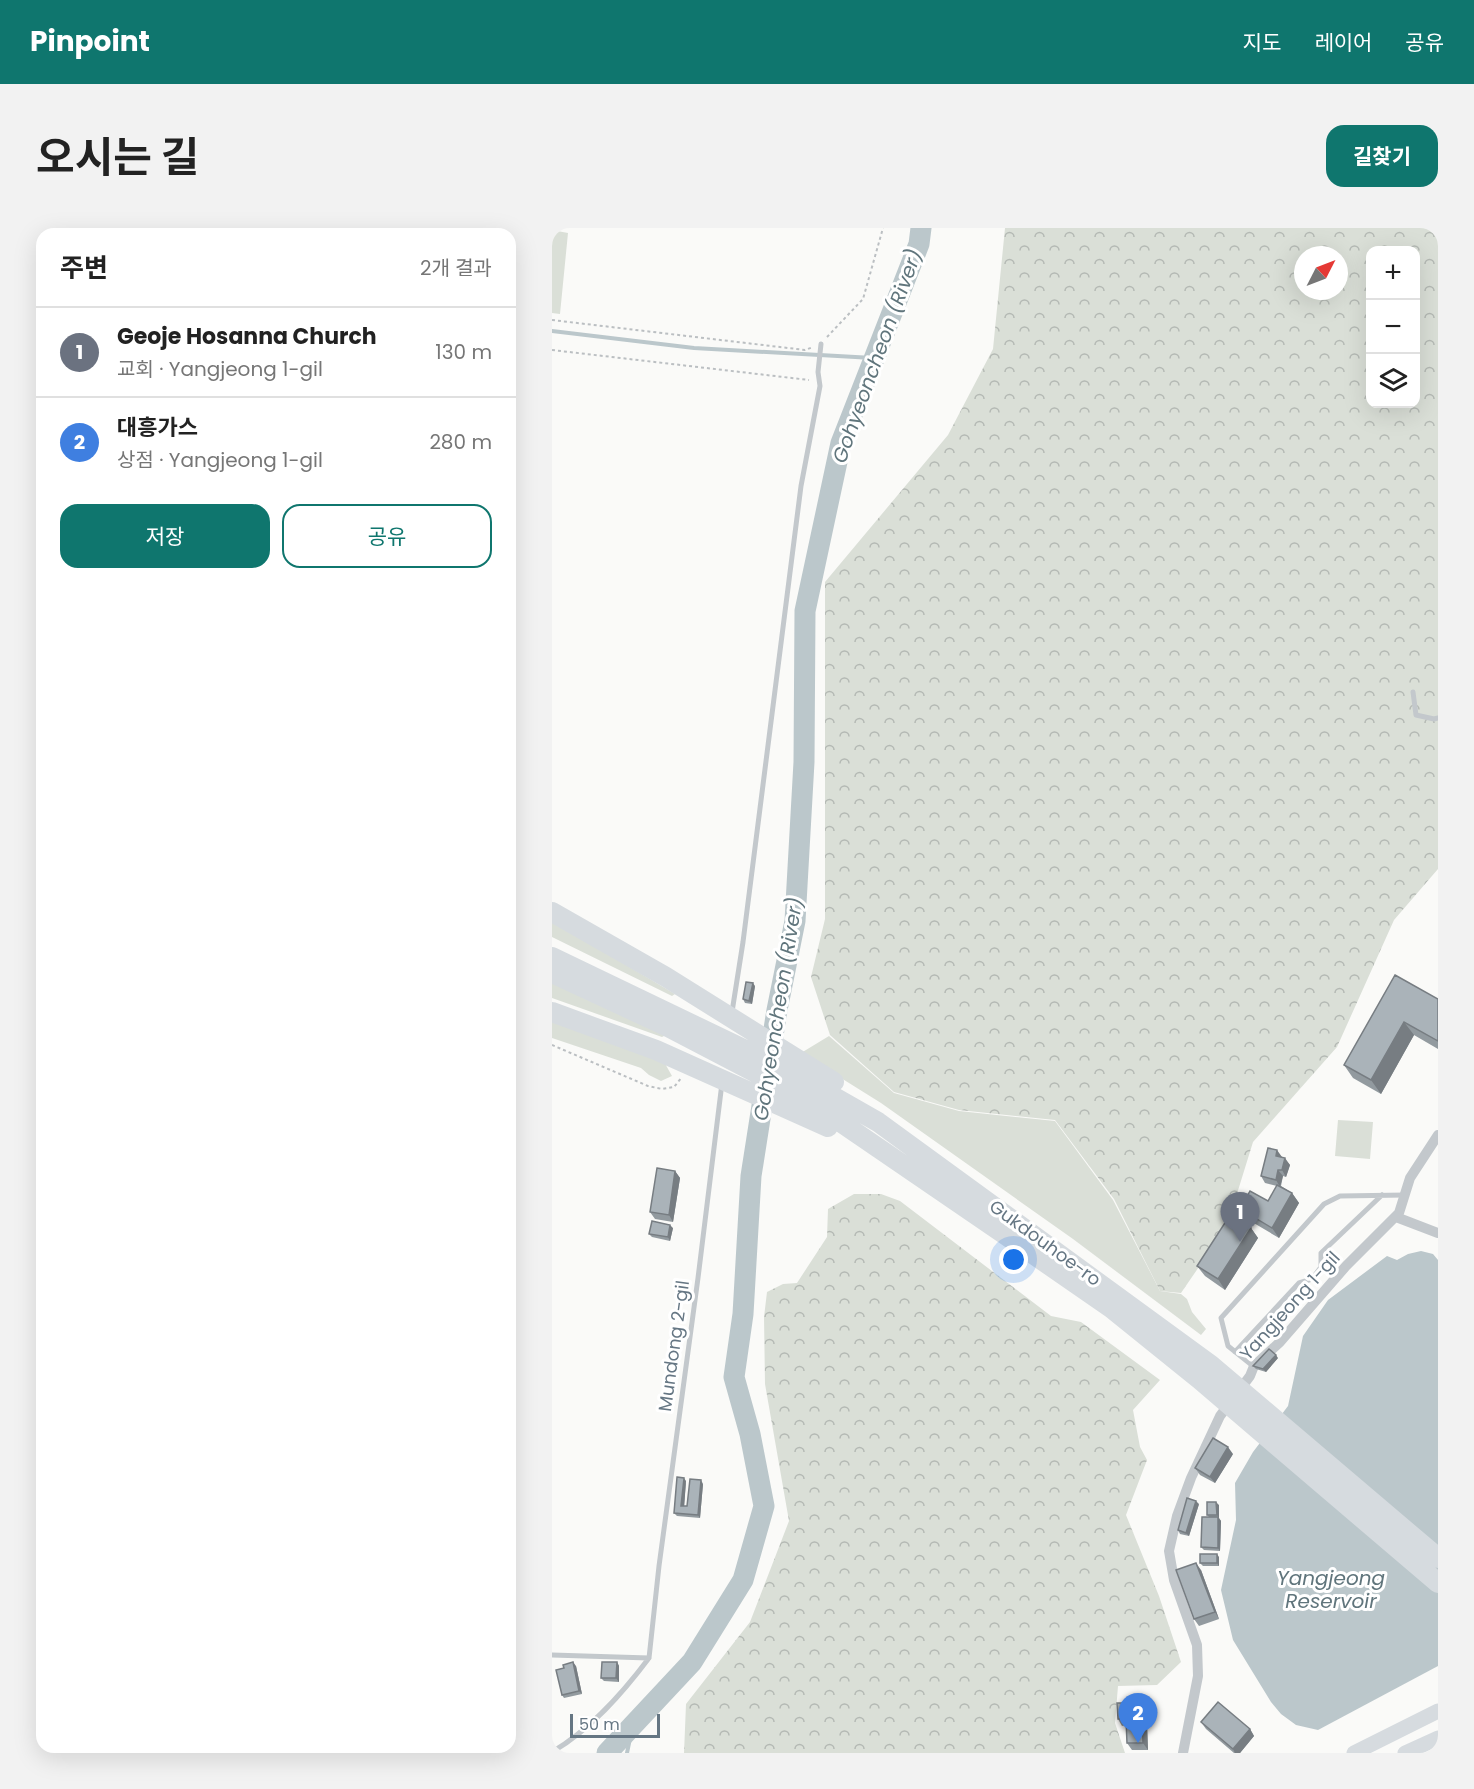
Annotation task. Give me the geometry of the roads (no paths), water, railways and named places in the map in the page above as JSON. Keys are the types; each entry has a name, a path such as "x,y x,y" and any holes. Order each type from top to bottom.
{"highway":[{"path":"552,912 687,990 835,1083 878,1122"},
{"path":"552,957 665,1019 834,1117 872,1145"},
{"path":"552,973 785,1069 878,1122"},
{"path":"552,1012 656,1050 837,1132 872,1145"},
{"name":"Gukdouhoe-ro","path":"878,1122 1205,1372"},
{"name":"Gukdouhoe-ro","path":"872,1145 1205,1372"},
{"path":"1205,1372 1438,1558"},
{"path":"1205,1372 1438,1583"}],"street":[{"name":"Yangjeong 1-gil","path":"1183,1753 1198,1676 1197,1645 1174,1580 1168,1551 1176,1516 1220,1416 1250,1376 1254,1366 1280,1342 1346,1266 1399,1214 1410,1178 1438,1135"},
{"path":"1396,1217 1438,1233"},
{"path":"1354,1753 1438,1711"},
{"path":"1405,1753 1438,1738"}],"lane":[{"path":"724,1064 743,942 801,486 819,386 821,344"},
{"path":"1413,693 1416,715 1438,718"},
{"name":"Mundong 2-gil","path":"649,1658 660,1556 699,1278 723,1076"},
{"path":"1235,1352 1299,1282 1312,1279 1321,1267 1321,1253 1382,1195"},
{"path":"1254,1366 1228,1346 1221,1318 1324,1204 1340,1196 1406,1195"},
{"path":"552,1655 649,1658"},
{"path":"552,1752 588,1726 629,1684 649,1658"}],"water":[{"name":"Yangjeong Reservoir","path":"1421,1251 1433,1254 1438,1260 1438,1666 1318,1730 1296,1725 1281,1714 1271,1702 1233,1640 1221,1590 1236,1520 1235,1483 1253,1452 1288,1406 1303,1336 1328,1300 1387,1256 1397,1260"}],"waterway":[{"name":"Gohyeoncheon (River)","path":"607,1753 692,1662 743,1580 764,1506 750,1434 734,1377 743,1314 751,1176 777,1010 795,921 804,762 805,611 841,443 919,244 921,228"},
{"path":"552,331 694,348 873,358"},
{"path":"627,1753 633,1724"}],"place":[{"name":"Geoje Hosanna Church","path":"1240,1242"},
{"name":"대흥가스","path":"1138,1743"}]}
